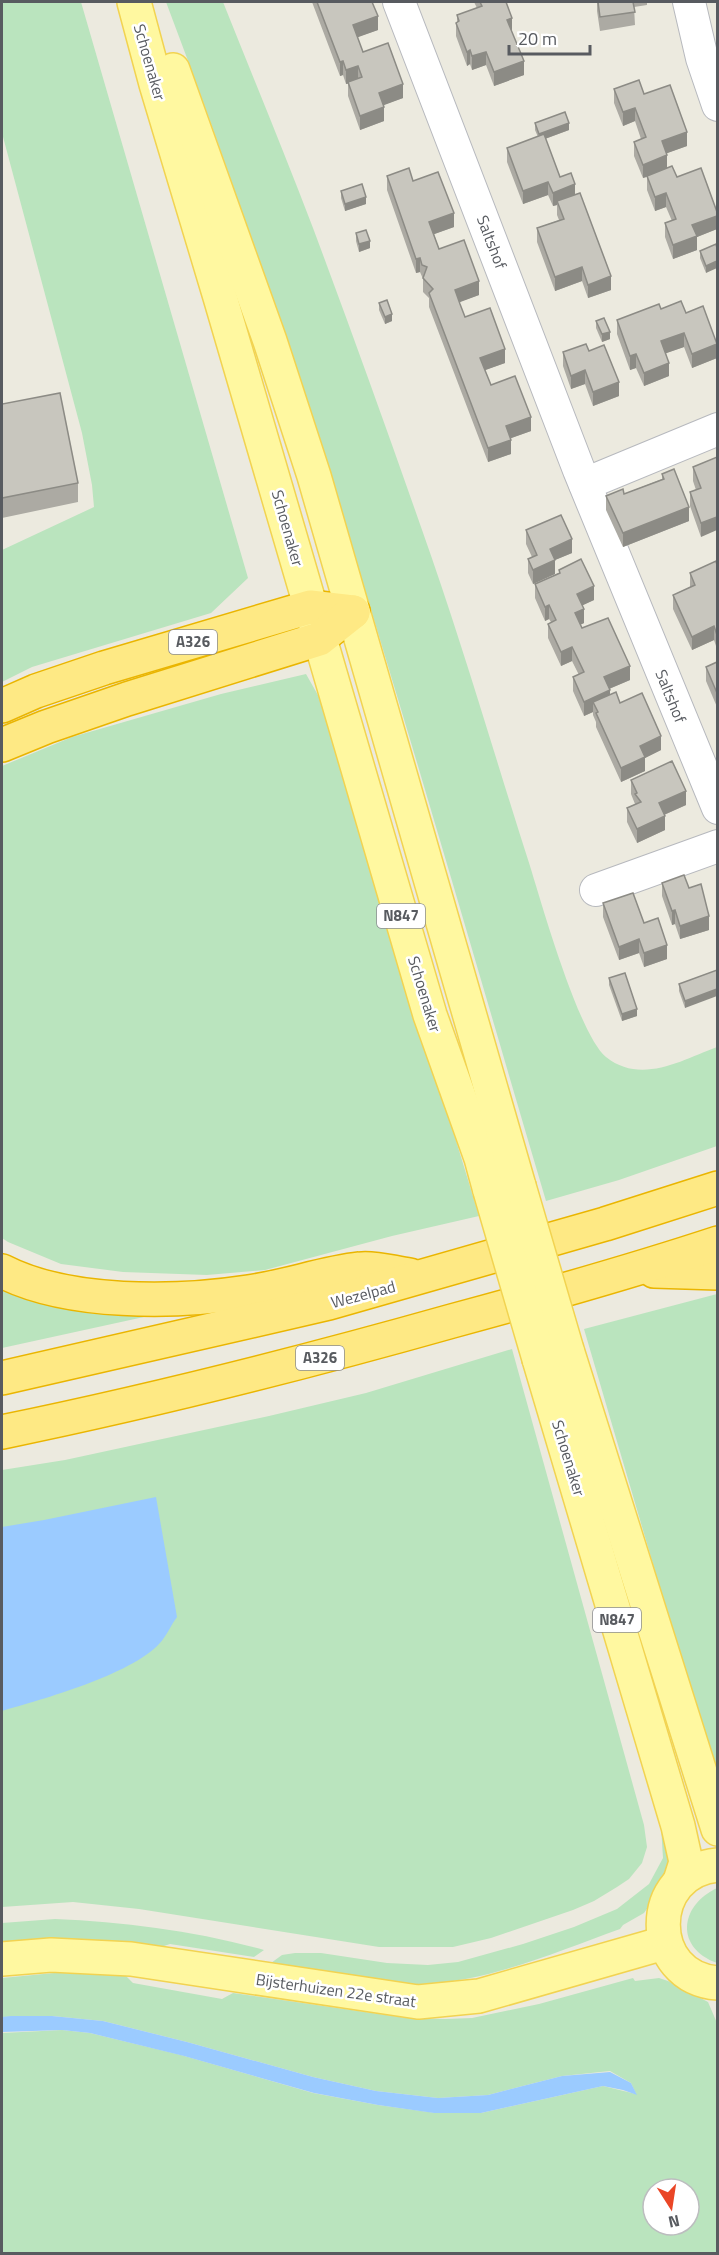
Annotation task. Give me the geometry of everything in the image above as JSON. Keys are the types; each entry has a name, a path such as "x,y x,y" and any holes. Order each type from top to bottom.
{"highway":[{"name":"A326","path":"2,706 36,691 104,668 310,607 353,612"},
{"name":"A326","path":"2,745 46,727 117,703 320,639 353,612"},
{"name":"Wezelpad","path":"2,1378 232,1326 426,1277 717,1188"},
{"name":"A326","path":"2,1432 304,1363 636,1270 717,1243"},
{"path":"2,1271 47,1287 85,1294 158,1299 199,1298 249,1292 362,1269 426,1277"},
{"name":"A326","path":"636,1270 717,1273"}],"main road":[{"name":"Schoenaker","path":"134,2 156,84 430,1015 481,1158 505,1188"},
{"name":"Schoenaker","path":"150,2 274,352 314,476 353,612 505,1188 553,1355 678,1826 686,1862 680,1881"},
{"name":"Schoenaker","path":"553,1355 717,1829"},
{"path":"680,1881 696,1870 717,1865"},
{"name":"N847","path":"664,1943 662,1916 668,1897 680,1881"},
{"path":"664,1943 673,1958 691,1975 716,1985"},
{"name":"Bijsterhuizen 22e straat","path":"2,1959 51,1955 131,1959 418,2002 479,1996 664,1943"}],"street":[{"name":"Saltshof","path":"399,2 585,483 717,808"},
{"path":"689,2 702,58 717,105"},
{"path":"585,483 717,429"},
{"path":"596,890 717,846"}],"green space":[{"path":"2,2 81,2 248,578 211,613 32,667 2,682 2,550 94,507 82,433 2,133"},
{"path":"166,2 223,2 313,228 436,569 552,938 584,1023 595,1044 606,1057 619,1065 633,1069 647,1070 662,1067 717,1047 717,1146 619,1180 546,1201 413,748 320,448 272,298"},
{"path":"306,674 323,704 479,1216 392,1236 265,1270 207,1275 123,1272 61,1264 8,1242 2,1238 2,766 72,737 221,694"},
{"path":"2,1286 16,1294 95,1314 153,1315 2,1348"},
{"path":"717,1294 717,1810 682,1699 660,1588 584,1329"},
{"path":"512,1349 644,1825 647,1847 642,1863 629,1879 594,1901 573,1910 491,1938 453,1947 379,1947 139,1909 73,1902 2,1907 2,1470 65,1460 366,1393"},
{"path":"617,1662 675,1852 658,1893 644,1913 620,1929 547,1956 498,1971 448,1982 385,1984 273,1966 271,1963 282,1955 295,1953 321,1953 387,1963 428,1965 458,1962 574,1927 617,1909 649,1884 663,1858 661,1826"},
{"path":"717,1888 717,1963 703,1956 694,1947 687,1927 689,1916 695,1905"},
{"path":"55,1919 160,1928 264,1950 254,1957 170,1944 161,1947 2,1945 2,1923"},
{"path":"54,1973 124,1974 133,1983 222,1999 233,1993 407,2018 445,2019 472,2018 539,2004 633,1978 635,1981 659,1978 708,2002 717,2023 717,2253 2,2254 2,2033 62,2030 90,2033 181,2055 313,2093 436,2113 481,2113 603,2086 636,2094 631,2083 610,2071 562,2076 488,2095 438,2098 376,2091 313,2077 103,2021 52,2016 2,2017 2,1978"}],"water":[{"path":"156,1497 177,1617 164,1638 146,1655 107,1676 62,1693 2,1711 2,1527"},
{"path":"52,2016 103,2021 313,2077 376,2091 438,2098 488,2095 562,2076 610,2072 631,2083 637,2095 603,2086 481,2113 434,2113 314,2093 184,2056 90,2033 62,2030 2,2032 2,2017"}],"building":[{"path":"317,2 372,2 378,16 353,25 363,52 388,43 403,84 379,93 384,107 360,116 348,82 362,77 358,66 346,70 343,61 340,62"},
{"path":"480,2 506,2 512,18 507,20 524,61 494,72 486,52 472,56 470,50 467,52 456,23 459,21 457,15 482,6"},
{"path":"598,2 633,2 635,12 600,17"},
{"path":"639,80 644,94 670,85 687,132 662,141 667,155 643,165 634,142 646,137 635,108 623,112 614,89"},
{"path":"565,112 569,123 539,134 535,123"},
{"path":"544,134 560,177 571,173 575,184 553,193 548,182 523,191 507,148"},
{"path":"672,166 677,177 701,168 717,212 717,216 692,225 697,236 673,245 665,223 676,219 666,193 655,197 647,176"},
{"path":"409,168 413,181 438,172 454,213 429,222 439,249 464,240 479,281 455,290 460,304 465,317 490,308 505,349 480,358 491,385 515,376 531,417 506,426 511,440 488,448 429,293 433,289 423,278 427,267 422,265 420,258 416,259 387,176"},
{"path":"362,184 366,197 345,204 341,191"},
{"path":"580,193 611,276 588,285 582,267 555,277 537,228 564,219 557,201"},
{"path":"366,230 370,241 359,244 356,233"},
{"path":"716,244 717,261 706,266 700,251"},
{"path":"387,300 392,314 385,317 379,303"},
{"path":"681,301 686,313 703,306 717,344 692,354 684,333 661,341 669,363 644,373 636,354 630,356 617,320 659,304 661,309"},
{"path":"604,318 610,332 602,334 596,321"},
{"path":"586,344 589,351 604,345 619,382 593,392 585,370 571,376 563,352"},
{"path":"60,393 78,483 2,498 2,404"},
{"path":"717,457 717,517 701,523 690,492 701,488 693,467"},
{"path":"674,469 689,507 623,533 606,496 623,489 624,494 664,479 662,474"},
{"path":"561,515 572,539 550,549 555,560 533,570 528,559 537,555 526,530"},
{"path":"581,559 594,586 577,594 584,609 575,613 582,628 608,618 630,666 604,677 610,690 584,702 573,677 584,672 572,647 561,652 548,624 556,620 549,605 545,607 535,584 560,573 559,570"},
{"path":"716,561 717,635 714,626 692,637 673,595 695,585 690,573"},
{"path":"717,662 717,693 706,667"},
{"path":"616,692 620,703 642,693 661,736 640,746 645,757 621,768 593,702"},
{"path":"672,761 686,791 659,803 665,816 637,829 627,808 641,802 635,794 637,793 631,780"},
{"path":"684,875 689,888 701,884 709,916 680,926 662,883"},
{"path":"633,893 644,923 658,918 667,945 644,953 639,939 619,947 603,903"},
{"path":"717,970 717,989 685,1001 679,984"},
{"path":"625,973 637,1009 622,1014 609,978"}]}
